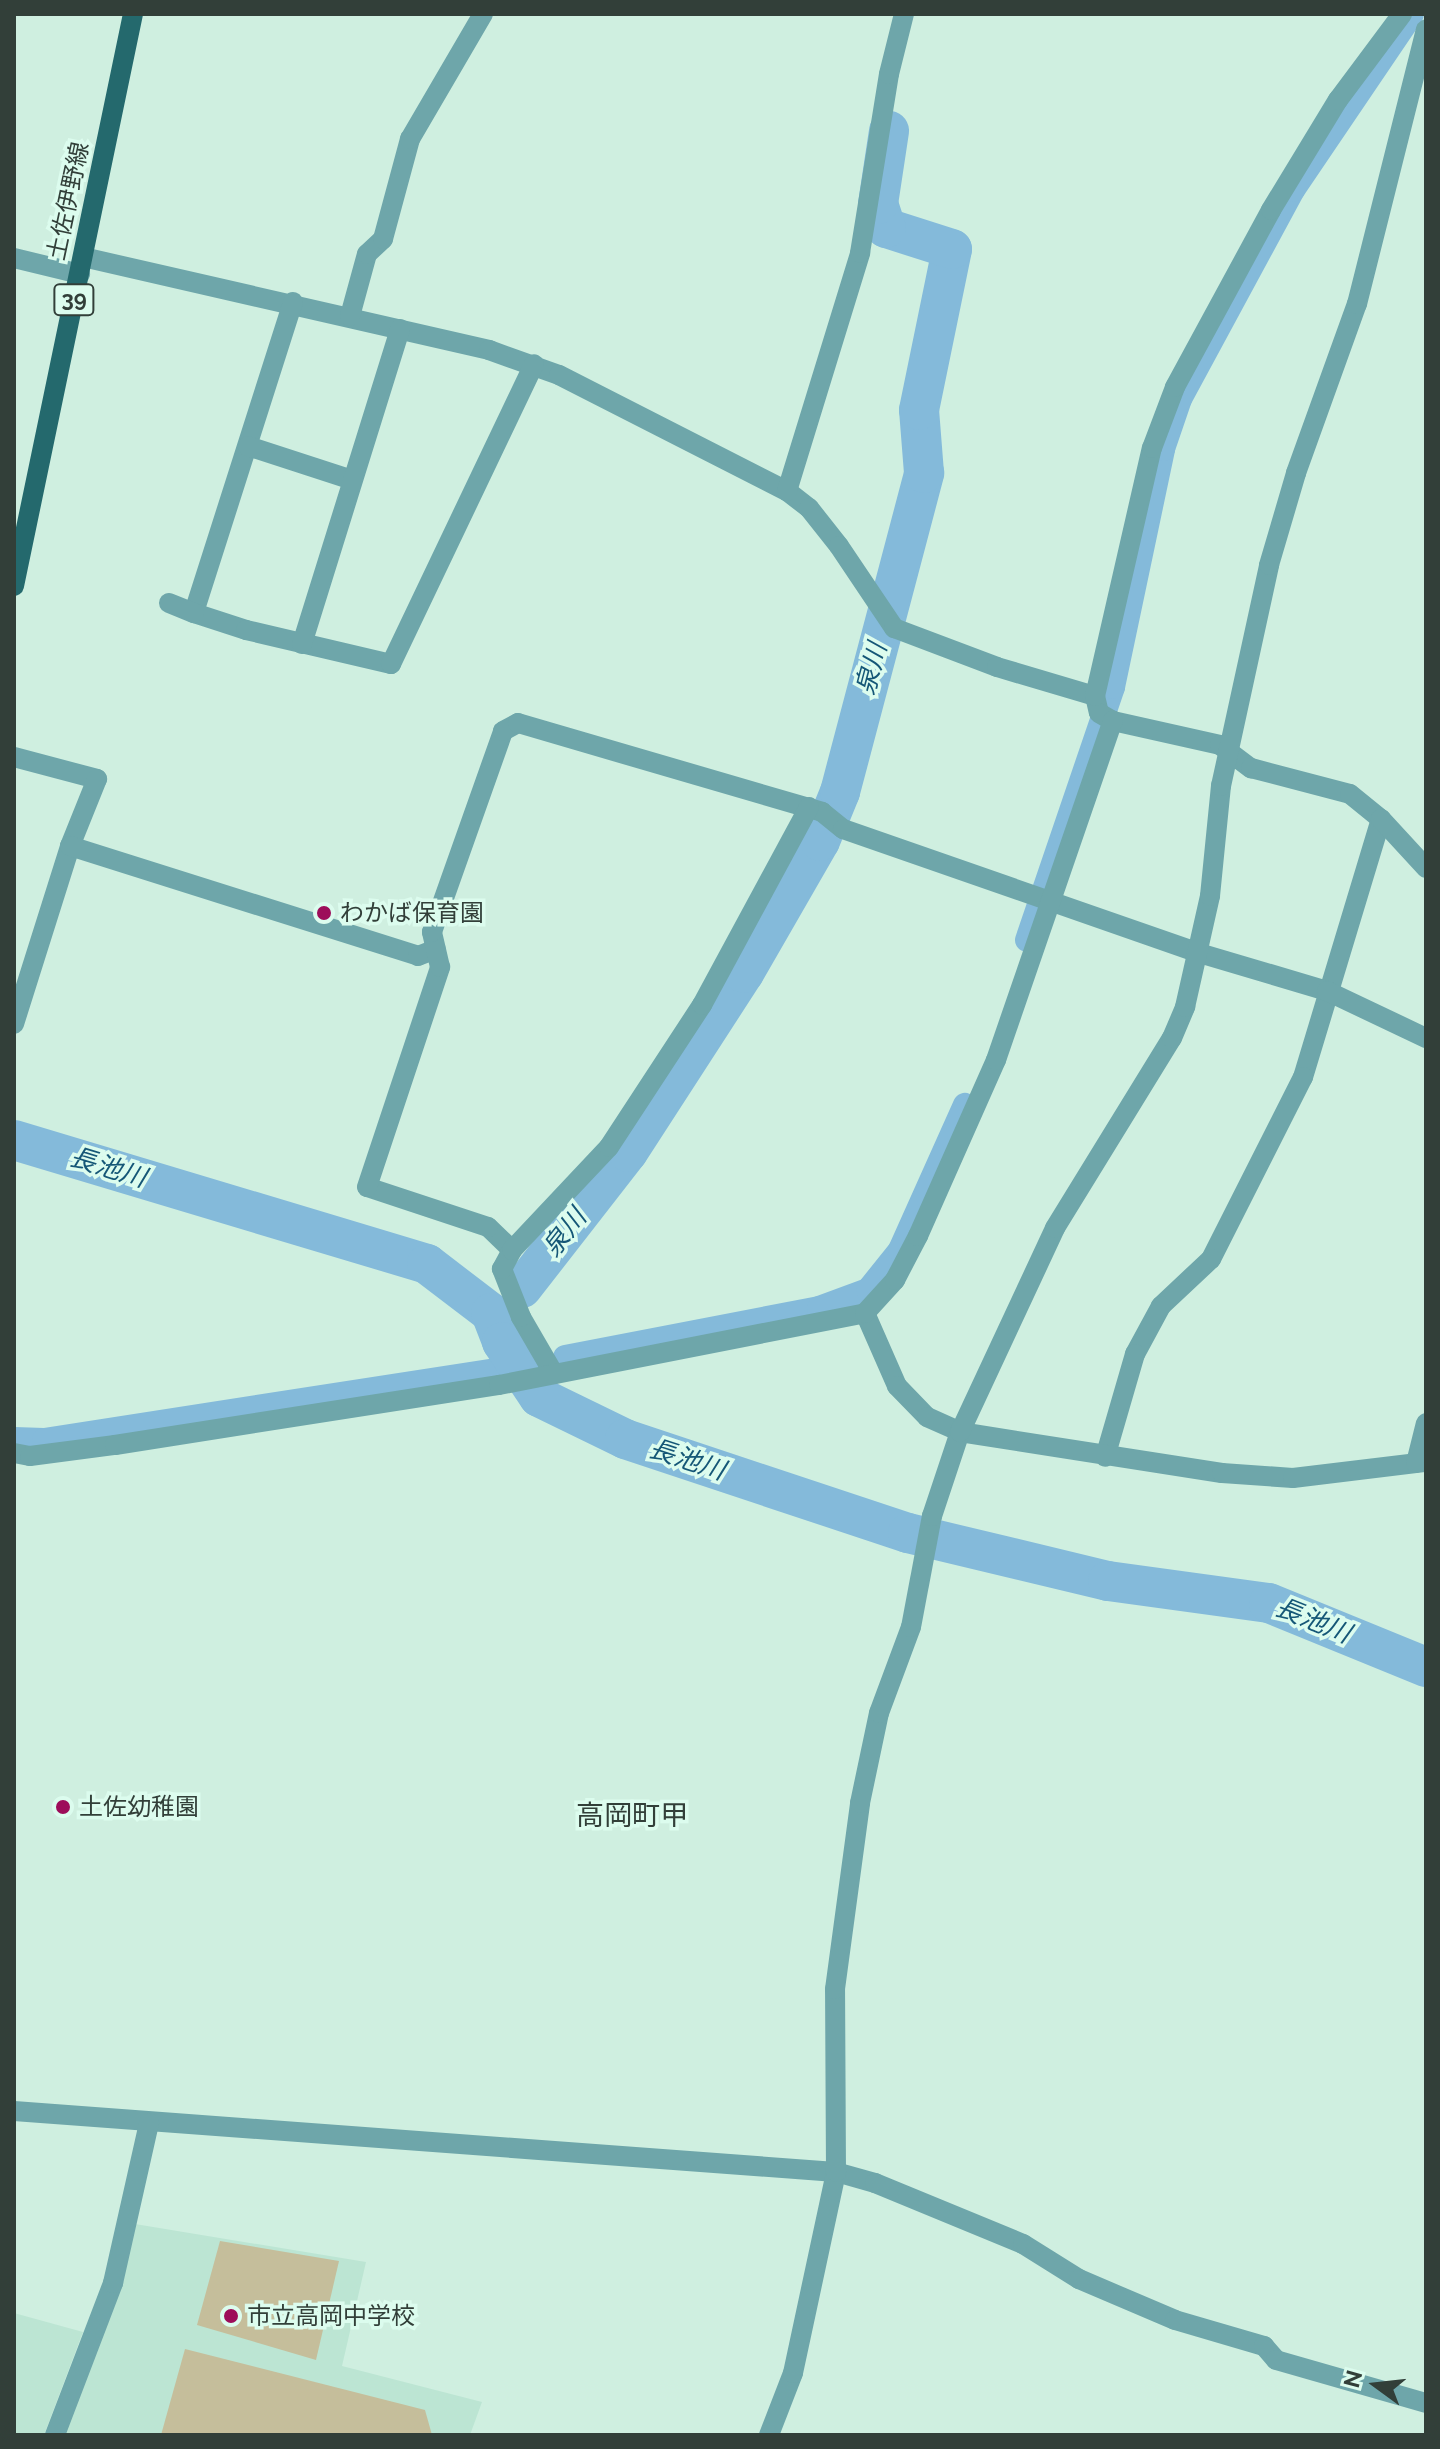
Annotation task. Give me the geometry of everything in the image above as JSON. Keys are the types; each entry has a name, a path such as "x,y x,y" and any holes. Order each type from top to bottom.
{"main road":[{"name":"土佐伊野線","path":"14,586 133,14"}],"street":[{"path":"350,316 367,254 383,239 410,139 483,14"},
{"path":"787,491 860,253 889,74 904,14"},
{"path":"14,1453 30,1456 101,1447 499,1385 865,1313 895,1280 918,1236 996,1060 1104,712 1152,448 1175,387 1271,210 1338,100 1402,14"},
{"path":"769,2435 793,2373 836,2172 835,1989 860,1803 879,1713 911,1627 932,1516 960,1432 1055,1228 1172,1038 1200,953 1221,786 1232,754 1269,565 1296,473 1357,304 1426,30"},
{"path":"14,258 82,265 293,302 534,364 787,491 809,508 839,546 887,620 1104,712 1220,745 1251,768 1350,794 1381,819 1426,868"},
{"path":"194,613 293,302"},
{"path":"302,644 400,329"},
{"path":"169,603 302,644 391,664 534,364"},
{"path":"248,446 352,480"},
{"path":"512,1250 488,1227 367,1187 440,967 432,932 503,731 518,723 823,814 1200,953 1327,991 1426,1038"},
{"path":"14,757 97,779 70,846 14,1024"},
{"path":"548,1375 504,1283 502,1269 512,1250 609,1147 823,814"},
{"path":"1105,1457 1135,1354 1161,1306 1211,1259 1303,1077 1381,819"},
{"path":"70,846 418,956 436,949"},
{"path":"865,1313 897,1386 927,1417 960,1432 1105,1457 1293,1478 1421,1462 1426,1423"},
{"path":"14,2111 836,2172 875,2183 1023,2244 1079,2279 1175,2320 1264,2346 1276,2360 1426,2403"},
{"path":"55,2435 113,2283 149,2123"}],"shaded area":[{"name":"市立高岡中学校","path":"135,2224 366,2262 342,2366 482,2402 470,2435 60,2435"},
{"path":"220,2241 339,2261 316,2360 197,2325"},
{"path":"14,2313 83,2332 44,2435 14,2435"},
{"path":"185,2349 425,2410 432,2435 161,2435"}],"waterway":[{"path":"1027,940 1113,687 1163,449 1180,399 1293,190 1412,14"},
{"name":"泉川","path":"522,1288 628,1152 744,973 820,841 840,792 924,473 919,410 952,249 886,228 878,204 889,131"},
{"path":"565,1357 819,1308 868,1290 900,1250 965,1105"},
{"name":"長池川","path":"14,1140 427,1264 491,1313 502,1342 539,1397 625,1439 908,1533 1108,1581 1269,1603 1426,1667"},
{"path":"14,1439 44,1440 528,1365"}],"place":[{"name":"わかば保育園","path":"324,913"},
{"name":"土佐幼稚園","path":"63,1807"},
{"name":"市立高岡中学校","path":"231,2316"}],"district":[{"name":"高岡町甲","path":"632,1816"}]}
